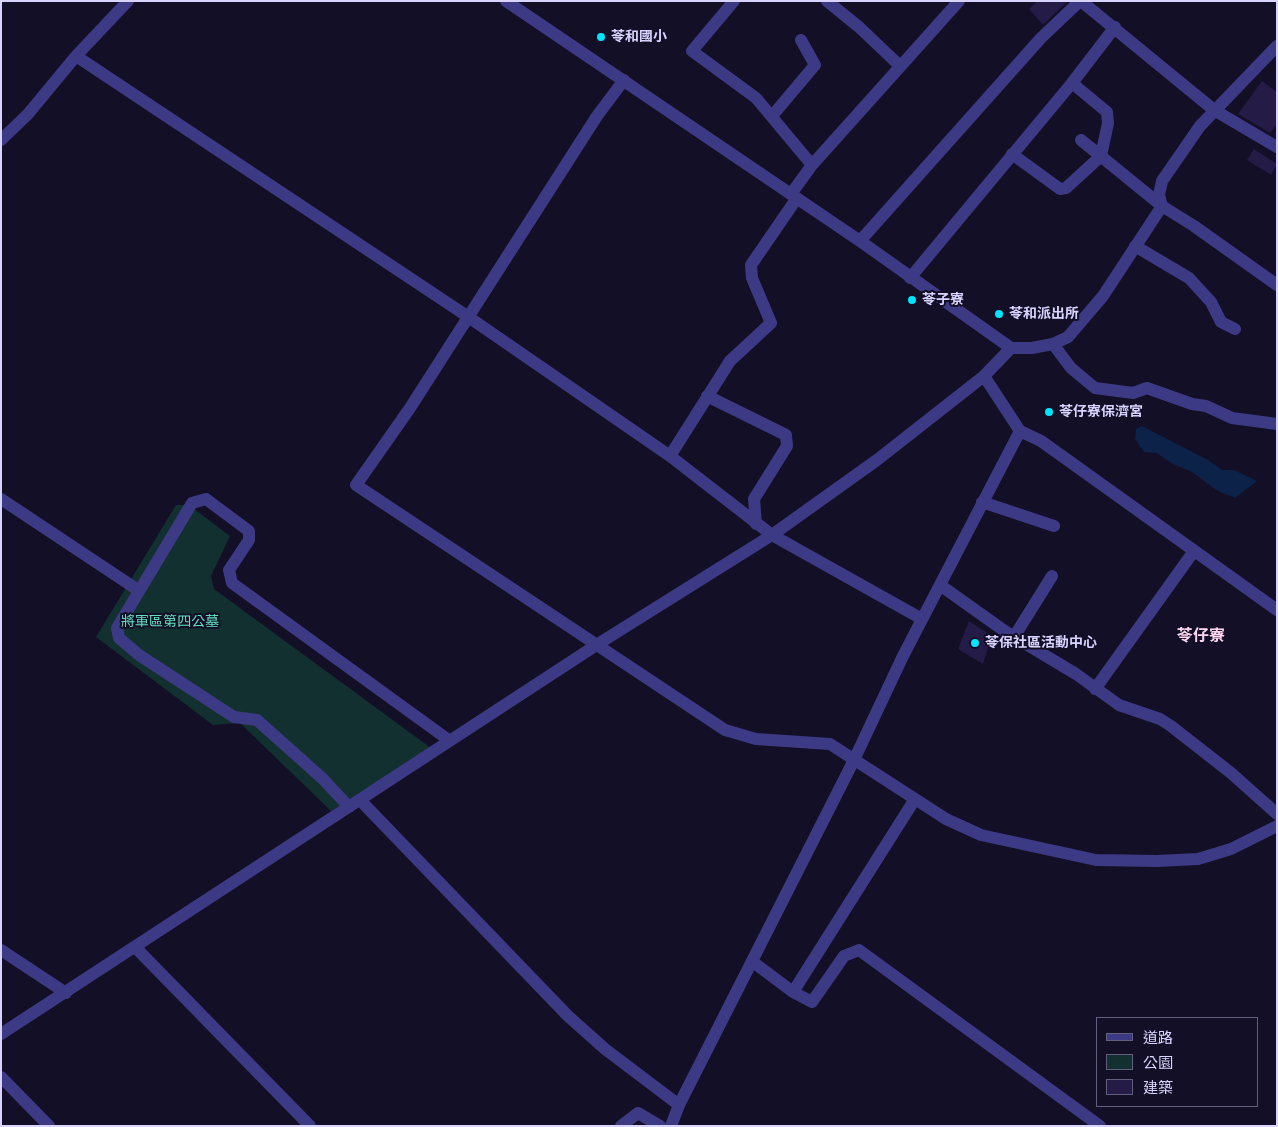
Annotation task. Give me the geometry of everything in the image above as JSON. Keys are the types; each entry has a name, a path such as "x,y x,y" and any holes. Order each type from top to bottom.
{"street":[{"path":"1,140 28,114 76,56 128,1"},
{"path":"506,1 860,241 1011,348 1032,348 1053,344 1068,337 1103,296 1162,206"},
{"path":"734,1 692,51 756,98 812,165"},
{"path":"827,1 859,27 899,65"},
{"path":"670,456 730,361 771,322 752,278 751,265 812,165 899,65 959,1"},
{"path":"860,241 1041,38 1081,1 1214,110 1277,147"},
{"path":"910,278 1072,83 1115,27"},
{"path":"772,116 815,65 801,40"},
{"path":"1162,206 1159,196 1162,181 1200,126 1277,46"},
{"path":"76,56 467,316 670,456 772,535 922,619"},
{"path":"624,80 597,116 467,316 410,408 356,485 726,730 756,740 830,744 946,819 981,835 1096,860 1157,861 1198,858 1231,849 1277,826"},
{"path":"1012,154 1060,189 1066,188 1101,156 1108,123 1107,112 1072,83"},
{"path":"1081,140 1162,206 1194,226 1277,285"},
{"path":"1135,246 1188,278 1211,302 1221,322 1235,329"},
{"path":"1053,344 1071,368 1095,388 1133,393 1147,388 1192,404 1206,406 1232,418 1277,424"},
{"path":"1,1034 598,644 772,535 877,460 984,376 1011,348"},
{"path":"984,376 1020,431 1041,441 1277,610"},
{"path":"707,396 786,435 787,446 754,499 756,524"},
{"path":"671,1126 679,1105 854,760 922,619 1020,431"},
{"path":"1,499 138,590"},
{"path":"349,808 323,779 257,720 234,717 139,655 119,638 117,628 138,590 192,503 206,499 249,531 250,540 229,570 232,583 450,741"},
{"path":"982,502 1054,526"},
{"path":"1095,689 1135,636 1165,588 1194,551"},
{"path":"1014,637 1052,576"},
{"path":"940,585 1014,637 1076,674 1120,705 1160,719 1231,773 1277,814"},
{"path":"793,992 915,799"},
{"path":"360,800 568,1016 604,1050 679,1105"},
{"path":"135,947 310,1126"},
{"path":"1,950 66,993"},
{"path":"753,962 793,992 812,1002 844,956 859,950 1100,1126"},
{"path":"1,1077 49,1126"},
{"path":"621,1126 638,1112 660,1126"}],"green space":[{"name":"將軍區第四公墓","path":"176,505 189,505 230,536 211,576 214,589 431,748 331,811 240,723 213,725 96,637"}],"water":[{"path":"1142,426 1208,460 1222,470 1234,470 1257,481 1235,498 1216,490 1192,472 1171,463 1157,453 1144,452 1135,439 1136,429"}],"building":[{"path":"1037,1 1068,1 1043,25 1029,9"},
{"path":"1262,81 1277,92 1277,124 1270,133 1238,114"},
{"path":"1254,149 1277,164 1271,175 1247,160"},
{"name":"苓保社區活動中心","path":"969,621 992,636 983,664 958,649"}],"place":[{"name":"苓和國小","path":"601,37"},
{"name":"苓子寮","path":"912,300"},
{"name":"苓和派出所","path":"999,314"},
{"name":"苓仔寮保濟宮","path":"1049,412"},
{"name":"苓保社區活動中心","path":"975,643"}],"district":[{"name":"苓仔寮","path":"1201,637"}]}
